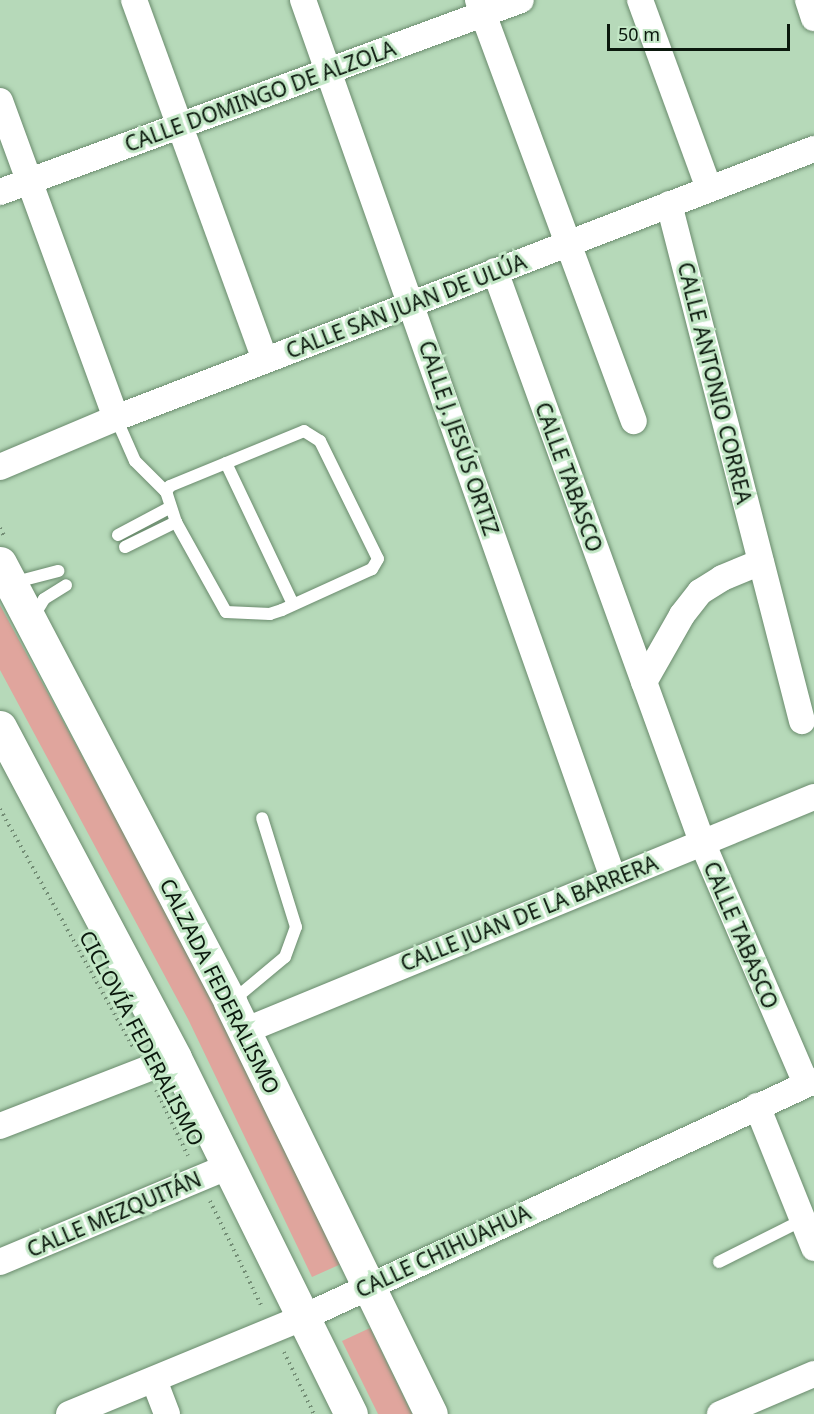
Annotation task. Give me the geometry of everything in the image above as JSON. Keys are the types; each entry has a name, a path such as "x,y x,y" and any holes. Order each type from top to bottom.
{"main road":[{"name":"CALZADA FEDERALISMO","path":"6,573 237,1016 432,1414"},
{"path":"2,736 160,1064 229,1166 351,1414"}],"street":[{"path":"134,0 265,360"},
{"name":"CALLE J. JESÚS ORTIZ","path":"303,0 613,878"},
{"name":"CALLE DOMINGO DE ALZOLA","path":"0,192 328,70 480,7 521,0"},
{"path":"640,0 709,189"},
{"path":"808,0 814,18"},
{"path":"480,7 634,421"},
{"path":"0,100 116,418"},
{"name":"CALLE SAN JUAN DE ULÚA","path":"0,467 116,418 814,148"},
{"name":"CALLE ANTONIO CORREA","path":"669,204 802,721"},
{"name":"CALLE TABASCO","path":"495,271 702,842 810,1082"},
{"path":"644,682 682,615 700,592 722,578 761,562"},
{"name":"CALLE JUAN DE LA BARRERA","path":"237,1016 613,878 814,797"},
{"path":"0,1126 160,1064"},
{"name":"CALLE CHIHUAHUA","path":"69,1414 304,1317 810,1082"},
{"path":"757,1106 814,1248"},
{"name":"CALLE MEZQUITÁN","path":"0,1262 229,1166"},
{"path":"720,1414 814,1374"},
{"path":"154,1380 167,1414"}],"lane":[{"path":"116,418 135,461 166,492 169,508 176,522 226,612 270,614 372,569 377,552 313,433 304,431 170,486 166,492"},
{"path":"226,463 293,604"},
{"path":"118,535 169,508"},
{"path":"125,547 176,522"},
{"path":"6,573 58,572"},
{"path":"31,620 44,599 66,585"},
{"path":"237,1016 285,957 296,927 262,818"},
{"path":"719,1262 803,1220"}],"path":[{"name":"CICLOVÍA FEDERALISMO","path":"0,809 160,1064 199,1178 314,1414"}],"shaded area":[{"path":"0,605 217,1005 341,1264 312,1277 188,1019 0,670"},
{"path":"370,1328 412,1414 378,1414 342,1341"}]}
